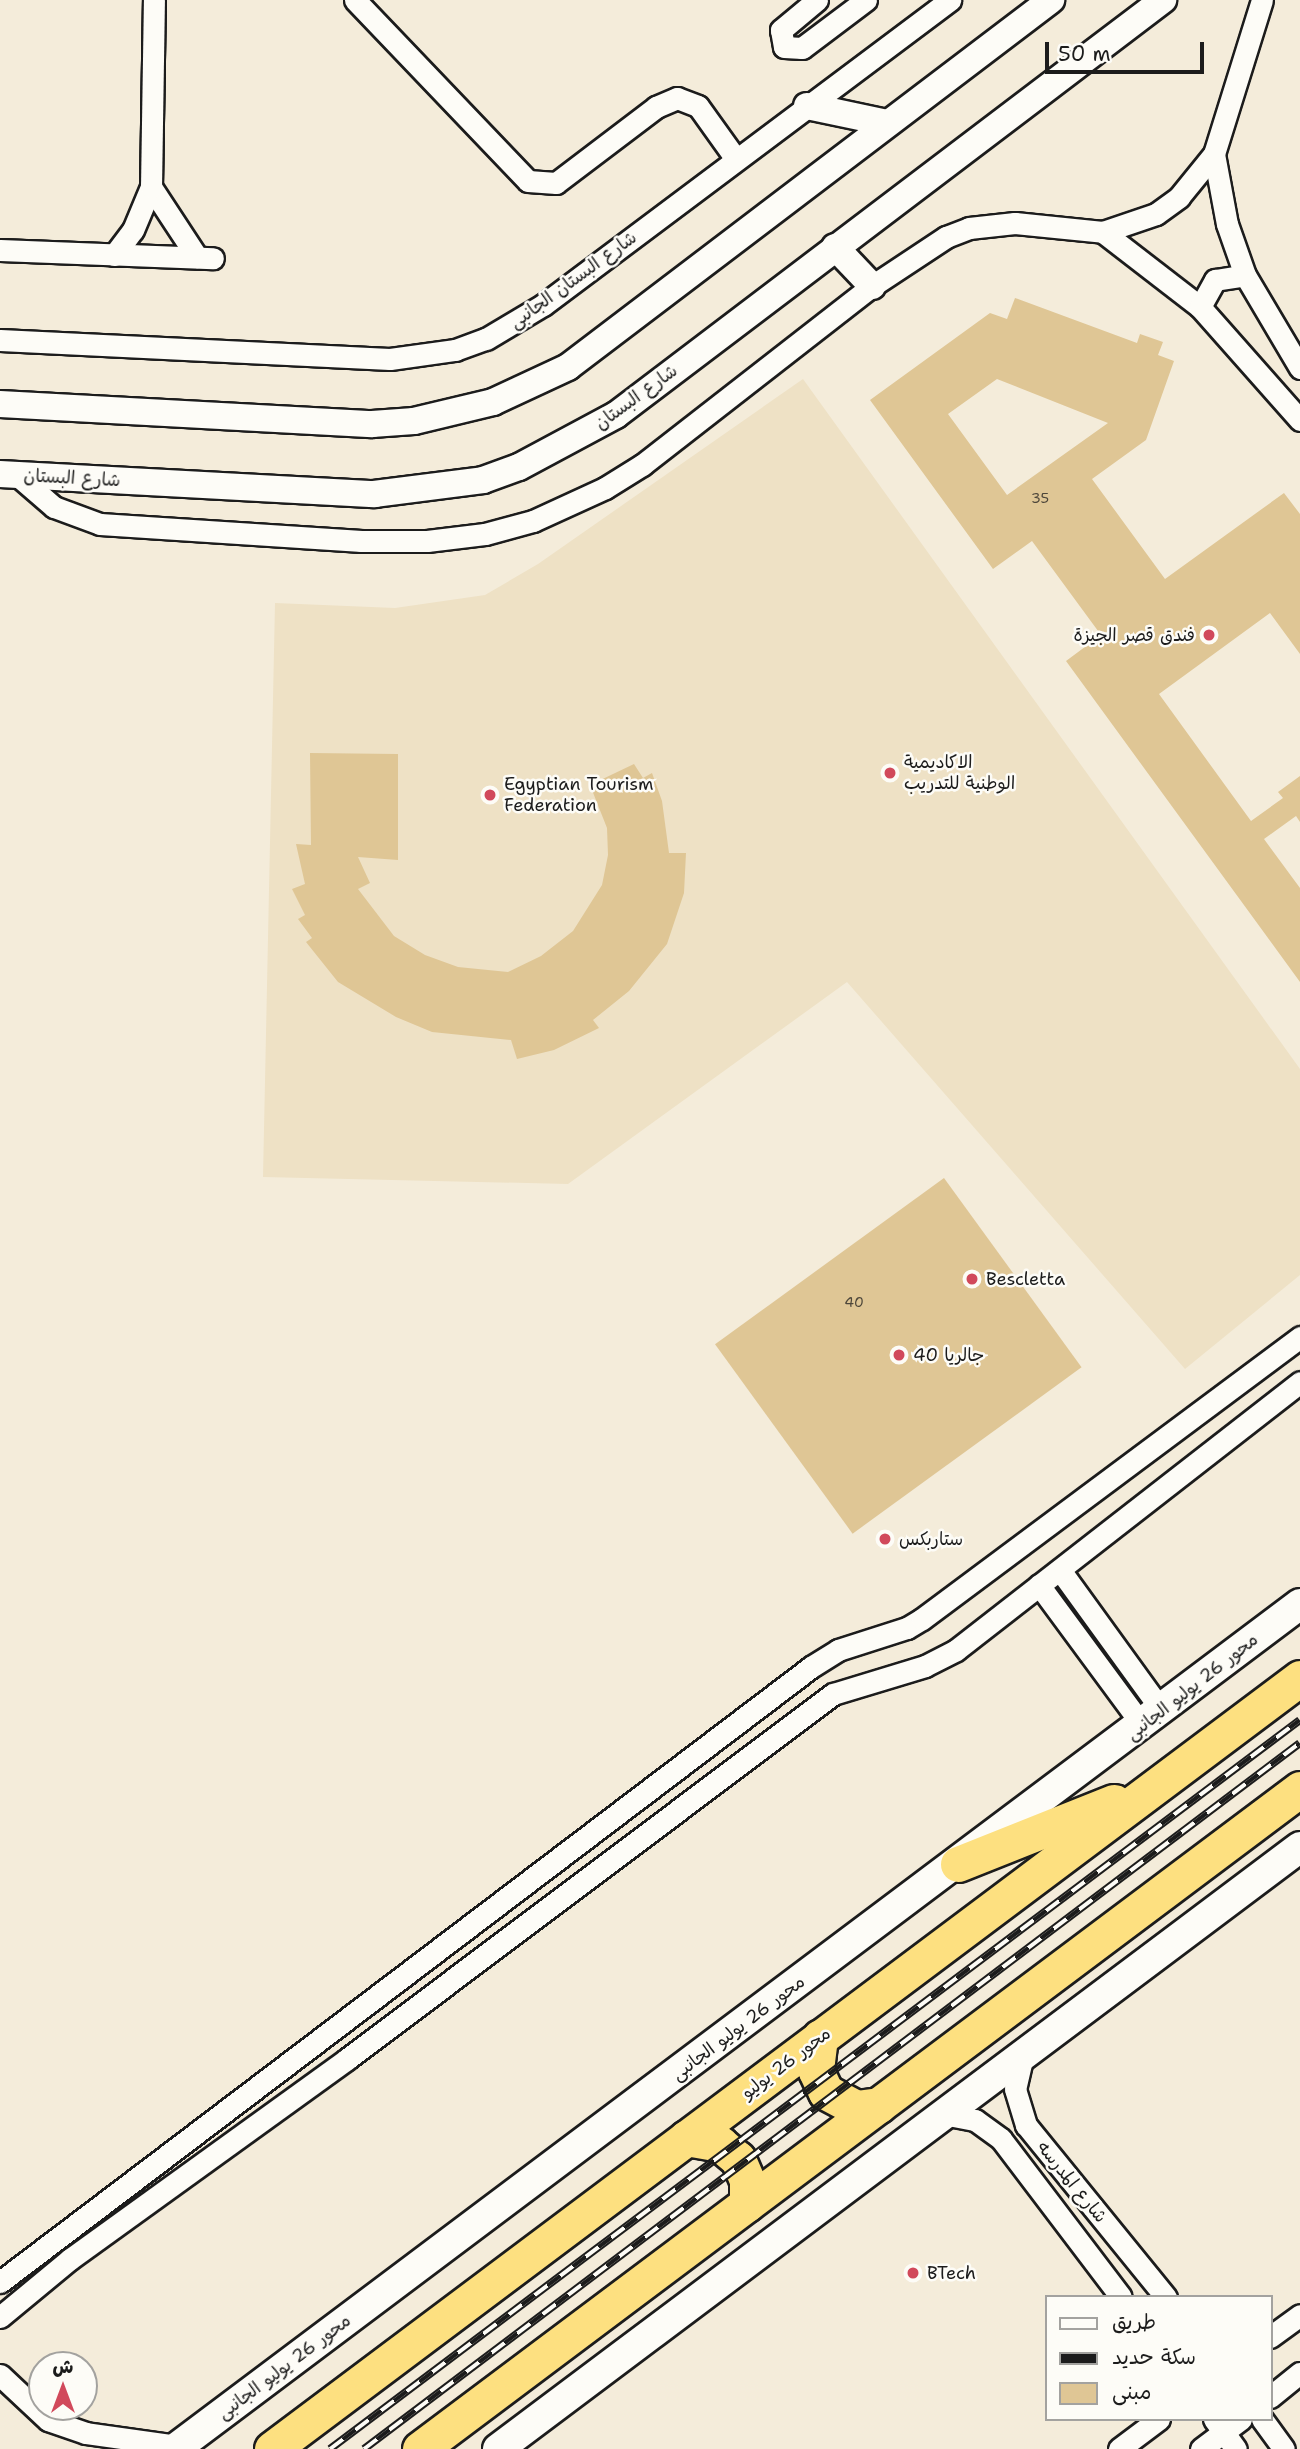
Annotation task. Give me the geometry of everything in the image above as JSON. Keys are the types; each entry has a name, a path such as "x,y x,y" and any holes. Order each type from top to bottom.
{"highway":[{"name":"محور 26 يوليو","path":"272,2449 1300,1678"},
{"path":"958,1864 1156,1785"},
{"path":"420,2449 1300,1789"},
{"path":"820,2037 816,2071 826,2092 845,2105 879,2105"},
{"path":"686,2138 720,2144 738,2159 747,2180 747,2204"}],"main road":[{"name":"محور 26 يوليو الجانبى","path":"177,2447 958,1864 1300,1604"},
{"path":"498,2449 1300,1847"}],"street":[{"path":"114,254 133,230 151,187 154,0"},
{"path":"355,0 528,181 556,183 656,107 677,98 698,106 736,159"},
{"path":"817,0 781,30 784,47 802,48 866,0"},
{"name":"شارع البستان الجانبى","path":"0,340 390,359 455,350 486,339 543,305 950,0"},
{"path":"0,404 372,424 414,421 493,402 568,367 1051,0"},
{"name":"شارع البستان","path":"8,474 374,494 483,480 552,452 616,415 1163,0"},
{"path":"8,474 54,507 100,524 361,541 427,541 485,534 556,511 633,470 872,286 946,237 969,228 1015,223 1103,232 1156,214 1199,177 1214,154 1262,0"},
{"path":"807,106 888,123"},
{"path":"1214,154 1227,224 1245,275 1300,368"},
{"path":"0,250 205,258 151,187"},
{"path":"1103,232 1200,307 1300,420"},
{"path":"835,247 872,286"},
{"path":"1200,307 1215,280 1245,275"},
{"path":"0,2282 827,1656 922,1619 1300,1337"},
{"path":"0,2317 59,2267 833,1694 941,1659 1060,1570 1300,1382"},
{"path":"1181,1427 1204,1456"},
{"path":"1060,1570 1152,1718"},
{"path":"1038,1586 1152,1718"},
{"path":"704,1751 723,1777"},
{"name":"شارع المدرسه","path":"1023,2054 1015,2090 1026,2125 1164,2295"},
{"name":"شارع المدرسه","path":"943,2114 975,2120 1001,2139 1119,2295"},
{"path":"1272,2336 1300,2315"},
{"path":"1272,2395 1300,2373"},
{"path":"0,2375 48,2420 86,2433 177,2447"},
{"path":"1119,2449 1156,2421"},
{"path":"1201,2449 1239,2421"},
{"path":"1263,2421 1284,2449"}],"shaded area":[{"path":"803,379 1300,1069 1300,1275 1185,1369 847,982 568,1184 263,1177 275,603 395,608 485,595 538,564"}],"building":[{"path":"1015,298 1137,343 1140,334 1163,342 1158,355 1174,361 1146,440 1092,479 1165,579 1284,493 1300,514 1300,654 1270,613 1159,694 1251,821 1283,798 1278,792 1300,776 1300,822 1296,816 1264,839 1300,888 1300,982 1066,661 1101,635 1032,541 993,569 870,400 990,313 1007,319","holes":["997,379 1108,423 1007,495 948,414"]},
{"path":"310,753 398,754 398,860 358,857 370,883 358,889 394,936 425,955 458,967 508,972 541,956 573,931 602,885 608,855 607,828 590,785 634,764 643,778 652,773 662,801 669,853 686,853 684,893 667,944 629,991 593,1020 599,1028 554,1050 517,1059 511,1040 432,1032 396,1017 338,982 306,942 312,938 298,919 305,915 292,889 305,884 296,844 311,845"},
{"name":"جالريا 40","path":"944,1178 1082,1367 853,1534 715,1344"}],"railway":[{"path":"330,2449 1300,1720"},
{"path":"364,2449 1300,1743"}],"place":[{"name":"فندق قصر الجيزة","path":"1209,635"},
{"name":"الاكاديمية الوطنية للتدريب","path":"890,773"},
{"name":"Egyptian Tourism Federation","path":"490,795"},
{"name":"Bescletta","path":"972,1279"},
{"name":"جالريا 40","path":"899,1355"},
{"name":"ستاربكس","path":"885,1539"},
{"name":"BTech","path":"913,2273"}]}
